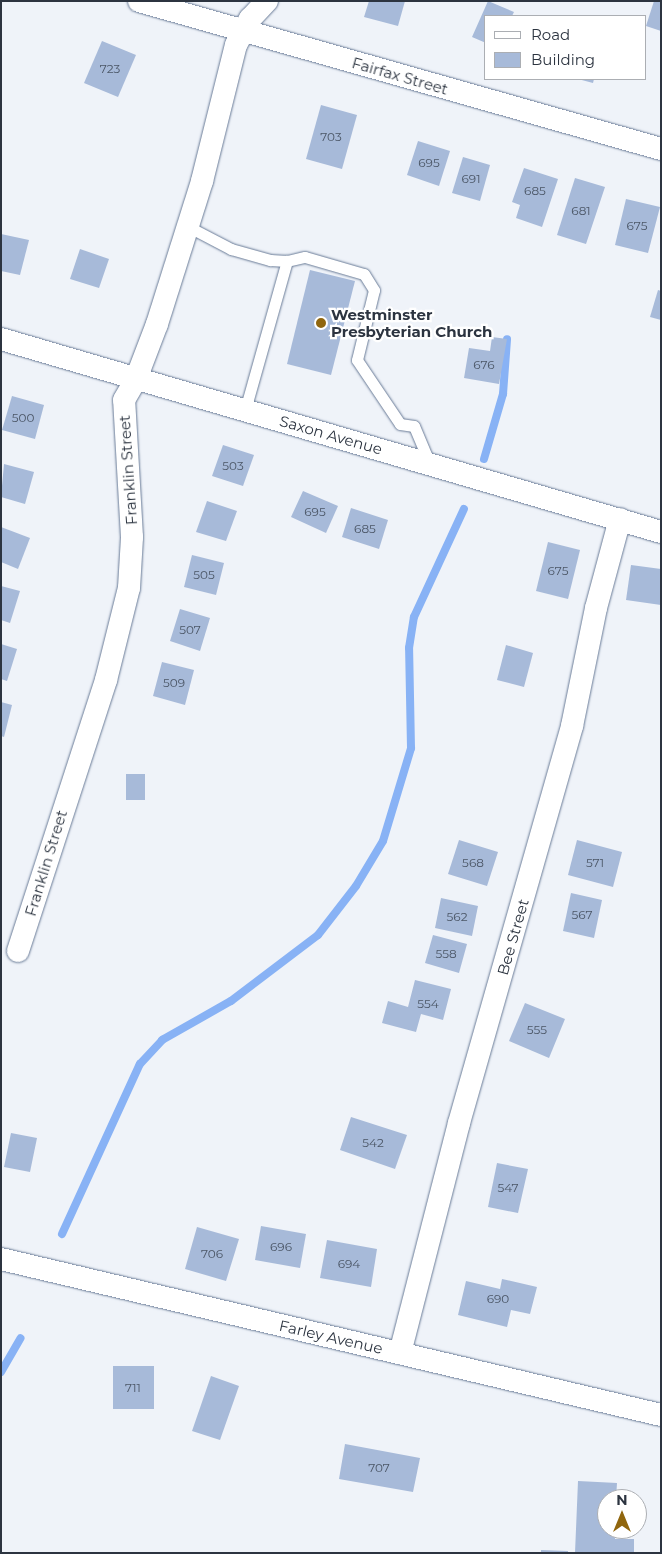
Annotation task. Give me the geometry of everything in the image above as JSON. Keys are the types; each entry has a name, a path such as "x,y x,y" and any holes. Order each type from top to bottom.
{"street":[{"name":"Fairfax Street","path":"139,1 218,26 661,149"},
{"path":"192,1 218,26"},
{"name":"Franklin Street","path":"18,951 106,680 129,588 132,537 124,400 136,379 187,226 242,32 267,1"},
{"name":"Saxon Avenue","path":"1,339 661,532"},
{"name":"Bee Street","path":"400,1353 459,1122 572,726 596,608 620,520"},
{"name":"Farley Avenue","path":"1,1259 661,1416"}],"lane":[{"path":"187,226 231,249 287,261 305,257 364,274 374,290 357,360 400,424 414,426 430,464"},
{"path":"245,410 287,261"}],"building":[{"path":"369,1 405,1 398,26 364,17"},
{"path":"488,1 514,12 512,15 484,15 484,42 472,37"},
{"path":"654,1 661,1 661,31 647,26"},
{"path":"102,41 136,55 118,97 84,83"},
{"path":"582,80 594,80 593,83"},
{"path":"321,105 357,115 342,169 306,159"},
{"path":"418,141 450,151 439,186 407,175"},
{"path":"463,157 490,165 480,201 452,193"},
{"path":"524,168 558,179 542,227 516,218 520,205 512,202"},
{"path":"575,178 605,187 586,244 557,235"},
{"path":"626,199 660,207 648,253 615,245"},
{"path":"1,234 29,240 20,275 1,271"},
{"path":"80,249 109,259 99,288 70,279"},
{"name":"Westminster Presbyterian Church","path":"310,270 355,281 331,375 287,364"},
{"path":"658,290 661,291 661,320 650,317"},
{"path":"492,337 507,339 499,384 464,378 469,348 490,351"},
{"path":"12,396 44,405 35,439 2,430"},
{"path":"223,445 254,455 243,486 212,476"},
{"path":"4,464 34,472 25,504 1,497"},
{"path":"303,491 338,506 326,533 291,517"},
{"path":"207,501 237,511 226,541 196,532"},
{"path":"351,508 388,520 379,549 342,537"},
{"path":"1,527 30,538 18,569 1,562"},
{"path":"548,542 580,550 568,599 536,591"},
{"path":"192,555 224,563 216,595 184,587"},
{"path":"631,565 661,569 661,605 626,600"},
{"path":"1,586 20,591 10,623 1,620"},
{"path":"180,609 210,618 200,651 170,641"},
{"path":"1,644 17,649 7,681 1,679"},
{"path":"506,645 533,653 524,687 497,680"},
{"path":"162,662 194,670 185,705 153,696"},
{"path":"1,702 12,705 4,737 1,736"},
{"path":"126,774 145,774 145,800 126,800"},
{"path":"459,840 498,852 487,886 448,874"},
{"path":"577,840 622,852 613,887 568,875"},
{"path":"571,893 602,900 594,938 563,931"},
{"path":"441,898 478,906 472,936 435,928"},
{"path":"433,935 467,944 459,973 425,963"},
{"path":"415,980 451,989 443,1020 421,1014 416,1032 382,1023 388,1001 408,1007"},
{"path":"525,1003 565,1019 549,1058 509,1041"},
{"path":"351,1117 407,1135 395,1169 340,1150"},
{"path":"11,1133 37,1138 30,1172 4,1167"},
{"path":"497,1163 528,1169 518,1213 488,1207"},
{"path":"261,1226 306,1234 300,1268 255,1260"},
{"path":"197,1227 239,1239 226,1281 185,1269"},
{"path":"327,1240 377,1249 371,1287 320,1278"},
{"path":"502,1279 537,1287 530,1314 511,1310 507,1327 458,1315 466,1281 500,1289"},
{"path":"113,1366 154,1366 154,1409 113,1409"},
{"path":"211,1376 239,1386 220,1440 192,1431"},
{"path":"345,1444 420,1458 413,1492 339,1479"},
{"path":"578,1481 617,1483 617,1489 597,1489 597,1539 634,1539 634,1553 575,1553"},
{"path":"541,1550 568,1551 568,1553 541,1553"}],"waterway":[{"path":"484,459 503,394 507,339"},
{"path":"62,1234 140,1064 162,1040 231,1001 318,935 356,886 383,841 411,748 409,648 414,617 464,509"},
{"path":"1,1372 21,1338"}],"place":[{"name":"Westminster Presbyterian Church","path":"321,323"}]}
